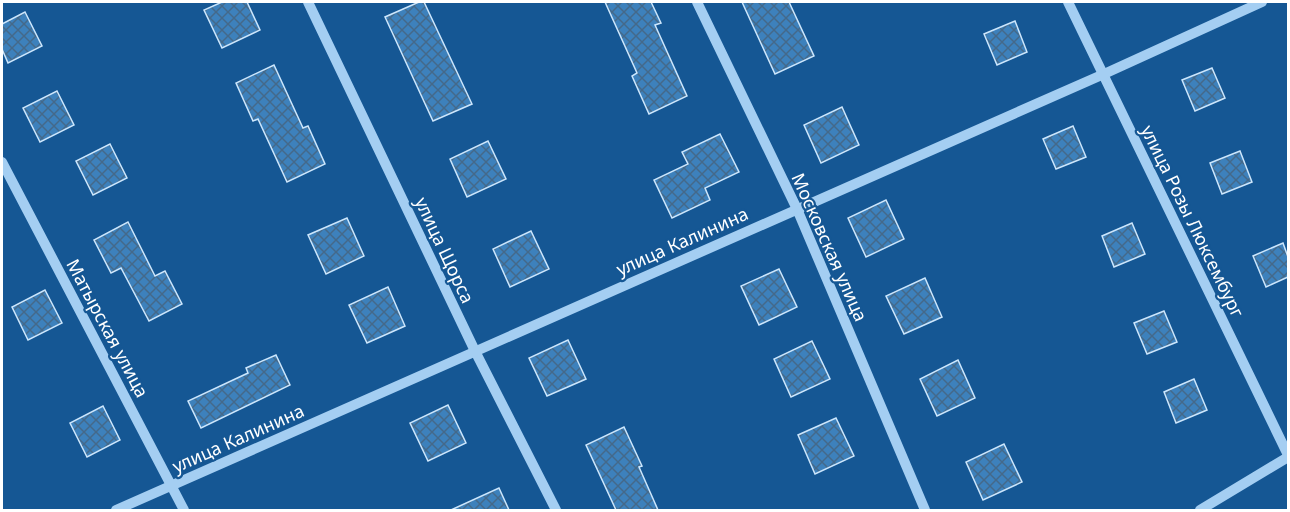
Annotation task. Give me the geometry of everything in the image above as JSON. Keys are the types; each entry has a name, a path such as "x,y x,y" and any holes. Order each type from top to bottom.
{"street":[{"name":"улица Щорса","path":"308,2 475,351 556,510"},
{"name":"Московская улица","path":"697,2 797,209 925,510"},
{"name":"улица Розы Люксембург","path":"1068,2 1288,456"},
{"name":"улица Калинина","path":"116,510 1262,2"},
{"name":"Матырская улица","path":"2,162 184,510"},
{"path":"1203,510 1288,456"}],"building":[{"path":"222,2 247,2 260,30 222,48 204,10"},
{"path":"424,2 472,104 433,121 385,17"},
{"path":"605,2 651,2 661,23 655,25 687,96 649,114 632,76 637,73"},
{"path":"742,2 789,2 814,56 775,74"},
{"path":"25,12 42,46 8,63 2,49 2,24"},
{"path":"1015,21 1027,52 997,65 984,34"},
{"path":"274,65 303,128 308,126 325,164 287,182 258,119 253,121 236,83"},
{"path":"1212,68 1225,98 1195,111 1182,80"},
{"path":"57,91 74,125 40,142 23,108"},
{"path":"842,107 859,145 821,163 804,125"},
{"path":"1073,126 1086,157 1056,169 1043,139"},
{"path":"720,134 739,172 705,188 710,200 672,218 654,180 688,164 682,152"},
{"path":"488,141 506,179 467,197 450,159"},
{"path":"110,144 127,178 93,195 76,161"},
{"path":"1240,151 1252,182 1222,194 1210,163"},
{"path":"886,200 904,239 866,257 848,218"},
{"path":"347,218 364,256 326,274 308,235"},
{"path":"128,222 155,276 165,271 182,304 149,321 121,268 111,273 94,240"},
{"path":"1132,223 1145,254 1114,267 1102,236"},
{"path":"531,231 549,269 510,287 493,249"},
{"path":"1283,243 1288,257 1288,277 1266,287 1253,256"},
{"path":"779,269 797,307 759,325 741,286"},
{"path":"925,278 942,317 904,334 886,296"},
{"path":"388,287 405,326 367,343 349,305"},
{"path":"45,290 62,323 28,340 12,307"},
{"path":"1164,311 1177,342 1147,354 1134,323"},
{"path":"568,340 586,379 547,396 529,358"},
{"path":"812,341 830,379 791,397 774,359"},
{"path":"276,355 290,385 201,428 188,401 248,373 246,368"},
{"path":"958,360 975,398 937,416 920,379"},
{"path":"1194,379 1207,410 1176,423 1164,392"},
{"path":"448,405 466,443 428,461 410,423"},
{"path":"103,406 120,440 87,457 70,423"},
{"path":"836,418 854,456 815,474 798,435"},
{"path":"624,427 642,466 639,467 658,510 616,510 586,445"},
{"path":"1004,444 1022,482 983,500 966,462"},
{"path":"499,488 509,510 451,510"}]}
